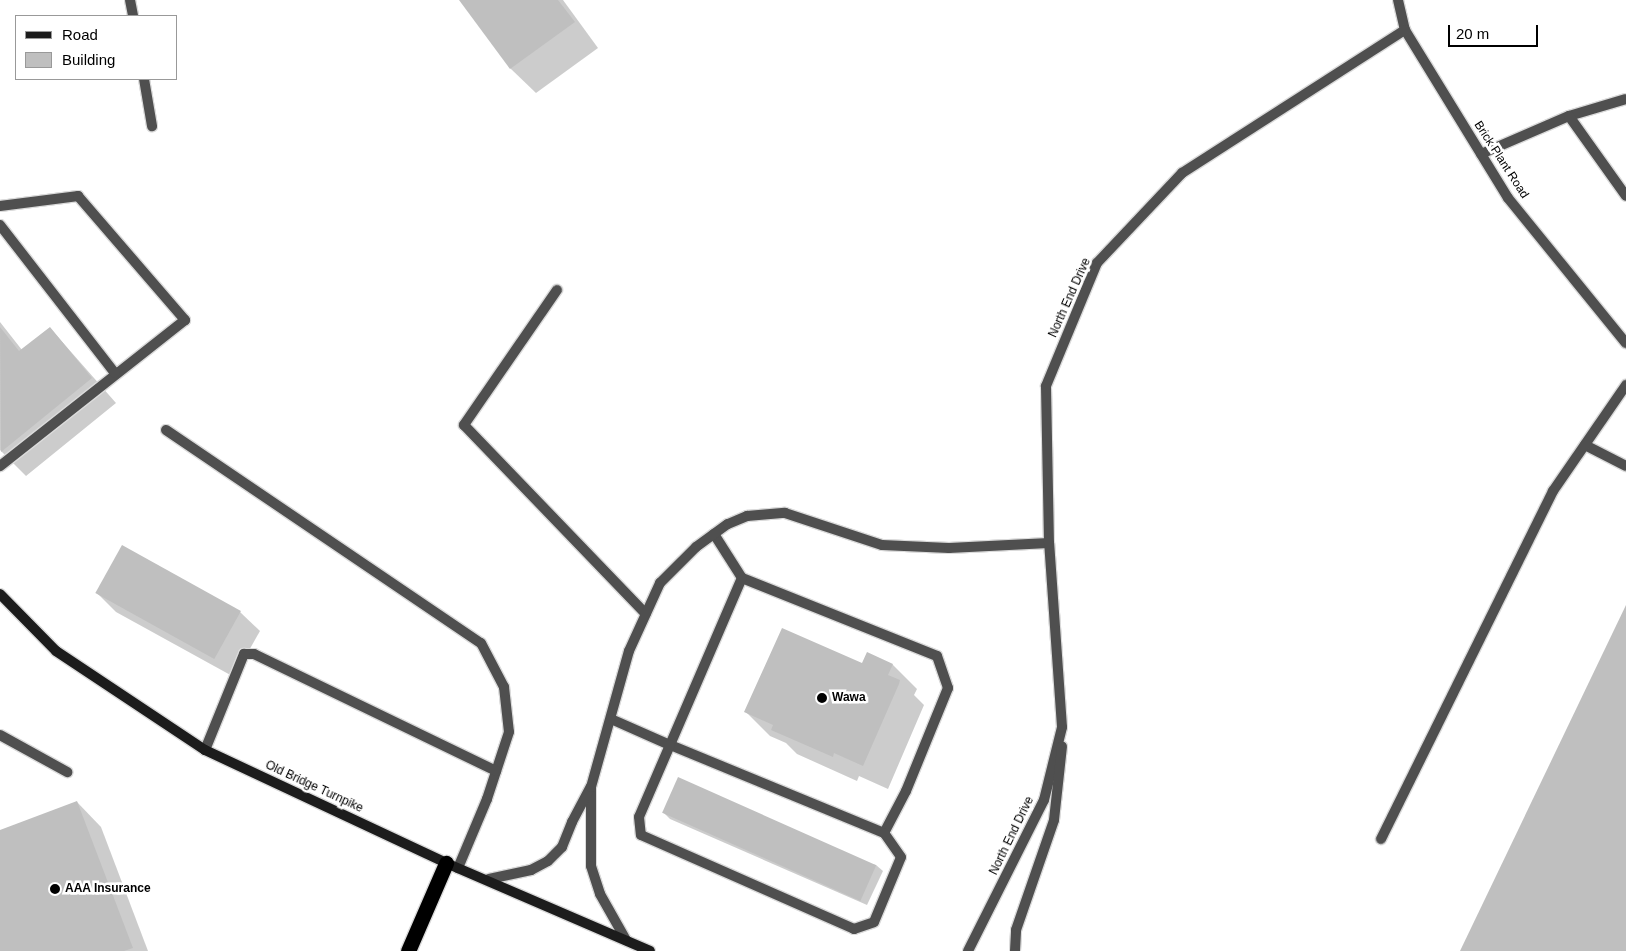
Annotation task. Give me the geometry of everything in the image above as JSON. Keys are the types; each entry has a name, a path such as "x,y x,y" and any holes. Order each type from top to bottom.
{"highway":[{"path":"408,951 452,866"}],"street":[{"path":"130,0 132,15"},
{"name":"Brick Plant Road","path":"1398,0 1405,30 1508,198 1626,343"},
{"name":"North End Drive","path":"1015,951 1016,930 1054,820 1061,775 1062,727 1049,543 1046,386 1097,263 1182,173 1405,30"},
{"path":"144,80 152,126"},
{"path":"1481,154 1569,116 1626,99"},
{"path":"1569,116 1626,196"},
{"path":"0,206 78,196 185,320 115,373 58,423 0,466"},
{"path":"0,225 115,373"},
{"path":"557,290 464,426 646,614"},
{"path":"1381,840 1553,491 1626,385"},
{"path":"166,430 482,643 504,687 508,732 496,771 452,866"},
{"path":"1585,445 1626,466"},
{"path":"489,879 531,870 548,861 562,848 572,822 591,786 630,651 660,583 714,534 747,516 785,513 882,545 949,548 1049,543"},
{"path":"714,534 742,578 937,656 948,688 898,808 884,834"},
{"path":"611,719 670,745 884,834 901,858 874,922 854,929 641,836 639,817 670,745 742,578"},
{"name":"Old Bridge Turnpike","path":"0,594 56,651 204,750 452,866 489,879 650,951"},
{"path":"204,750 244,654 254,654 496,771"},
{"name":"North End Drive","path":"968,951 1044,800 1062,727"},
{"path":"0,735 67,772"},
{"path":"591,786 591,866 600,894 626,940"}],"building":[{"path":"459,0 558,0 575,22 510,69"},
{"path":"0,327 19,351 50,327 92,378 1,452"},
{"path":"122,545 241,611 214,659 95,593"},
{"path":"1626,605 1626,951 1460,951"},
{"name":"Wawa","path":"782,628 862,663 867,652 893,664 888,675 900,680 899,684 863,766 834,753 833,757 771,730 773,725 744,712"},
{"path":"678,777 876,865 860,901 662,813"},
{"name":"AAA Insurance","path":"77,801 133,948 124,951 0,951 0,830"}],"place":[{"name":"Wawa","path":"822,698"},
{"name":"AAA Insurance","path":"55,889"}]}
